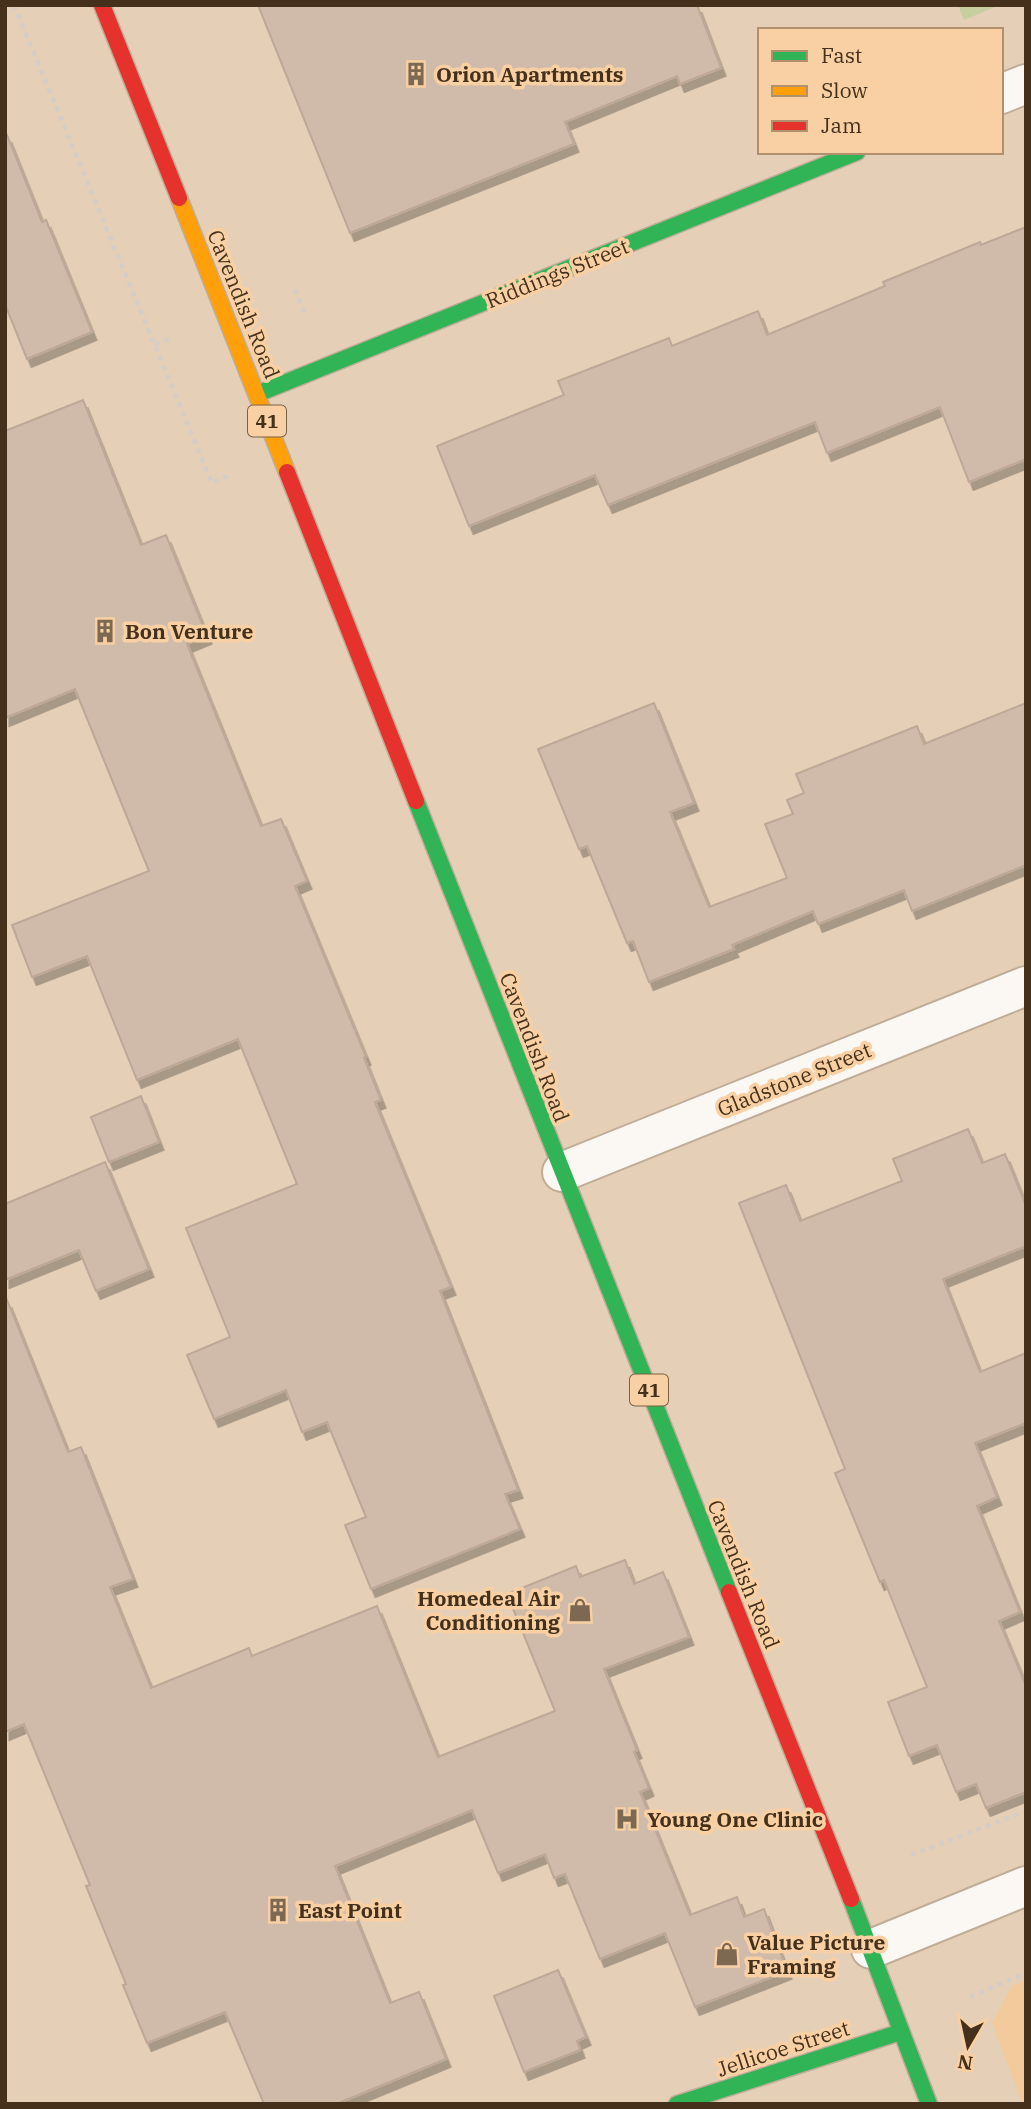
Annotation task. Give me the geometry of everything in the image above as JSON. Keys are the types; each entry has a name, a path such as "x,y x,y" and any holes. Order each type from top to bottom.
{"main road":[{"name":"Cavendish Road","path":"102,5 871,1949 929,2104"},
{"name":"Riddings Street","path":"257,394 852,154"},
{"name":"Jellicoe Street","path":"677,2104 901,2032"}],"street":[{"path":"1003,93 1026,84"},
{"name":"Gladstone Street","path":"562,1171 1026,986"},
{"path":"871,1949 1026,1886"}],"path":[{"path":"14,5 212,483 228,476"},
{"path":"295,289 304,312"},
{"path":"155,345 173,338"},
{"path":"911,1855 1026,1811"},
{"path":"970,1997 1026,1973"}],"shaded area":[{"path":"1026,1980 1026,2104 1023,2104 992,2023 1012,1986"}],"green space":[{"path":"958,5 1000,5 964,20"}],"building":[{"name":"Orion Apartments","path":"258,5 697,5 721,68 680,84 677,76 565,122 574,144 350,233"},
{"path":"7,135 42,222 46,220 92,332 27,359 5,304"},
{"path":"1026,227 1026,459 969,482 940,407 827,453 815,422 608,505 595,475 469,526 437,446 564,395 558,381 669,338 672,346 758,311 767,335 885,286 883,282 980,242 981,245"},
{"path":"83,400 141,545 166,535 207,636 187,644 261,826 281,819 307,881 295,886 366,1057 364,1058 381,1100 375,1102 451,1287 440,1291 518,1490 505,1494 520,1529 371,1589 345,1525 366,1517 327,1422 302,1432 286,1390 214,1419 187,1355 230,1337 186,1228 297,1184 238,1039 137,1080 87,956 32,977 12,925 149,871 75,689 5,718 5,431"},
{"path":"654,703 694,803 670,812 709,907 787,878 765,824 793,814 787,800 804,793 796,774 917,726 924,744 1026,703 1026,865 912,911 904,890 818,924 813,911 732,945 734,949 649,982 633,941 627,943 587,846 579,849 538,749"},
{"path":"141,1096 159,1142 109,1162 91,1117"},
{"path":"968,1129 982,1163 1005,1154 1026,1206 1026,1246 943,1279 980,1372 1026,1353 1026,1423 975,1443 997,1497 977,1506 1020,1612 999,1621 1026,1686 1026,1792 986,1808 976,1784 956,1792 937,1745 909,1756 888,1702 927,1687 884,1580 880,1582 835,1473 845,1469 739,1203 786,1185 800,1221 902,1181 893,1159"},
{"path":"105,1162 149,1269 96,1291 79,1250 5,1280 5,1204"},
{"path":"7,1300 68,1452 81,1447 133,1579 110,1587 151,1688 249,1648 252,1656 377,1606 438,1757 555,1711 507,1594 576,1566 580,1577 625,1560 634,1584 663,1572 689,1637 604,1669 637,1750 634,1752 649,1788 640,1792 690,1915 737,1897 744,1917 764,1909 787,1971 695,2007 665,1933 600,1959 565,1874 554,1878 545,1854 498,1873 472,1810 335,1866 390,2003 419,1992 446,2059 336,2104 264,2104 225,2012 147,2043 86,1886 90,1885 24,1724 5,1732"},
{"path":"558,1970 586,2037 577,2041 580,2050 524,2072 494,1996"}],"traffic: fast":[{"path":"257,394 852,154"},
{"path":"416,801 729,1592"},
{"path":"851,1899 929,2104"},
{"path":"677,2104 901,2032"}],"traffic: slow":[{"path":"179,198 287,472"}],"traffic: jam":[{"path":"102,5 179,198"},
{"path":"287,472 416,801"},
{"path":"729,1592 851,1899"}],"place":[{"name":"Orion Apartments","path":"416,74"},
{"name":"Bon Venture","path":"105,631"},
{"name":"Homedeal Air Conditioning","path":"580,1610"},
{"name":"Young One Clinic","path":"627,1819"},
{"name":"East Point","path":"278,1910"},
{"name":"Value Picture Framing","path":"727,1954"}]}
